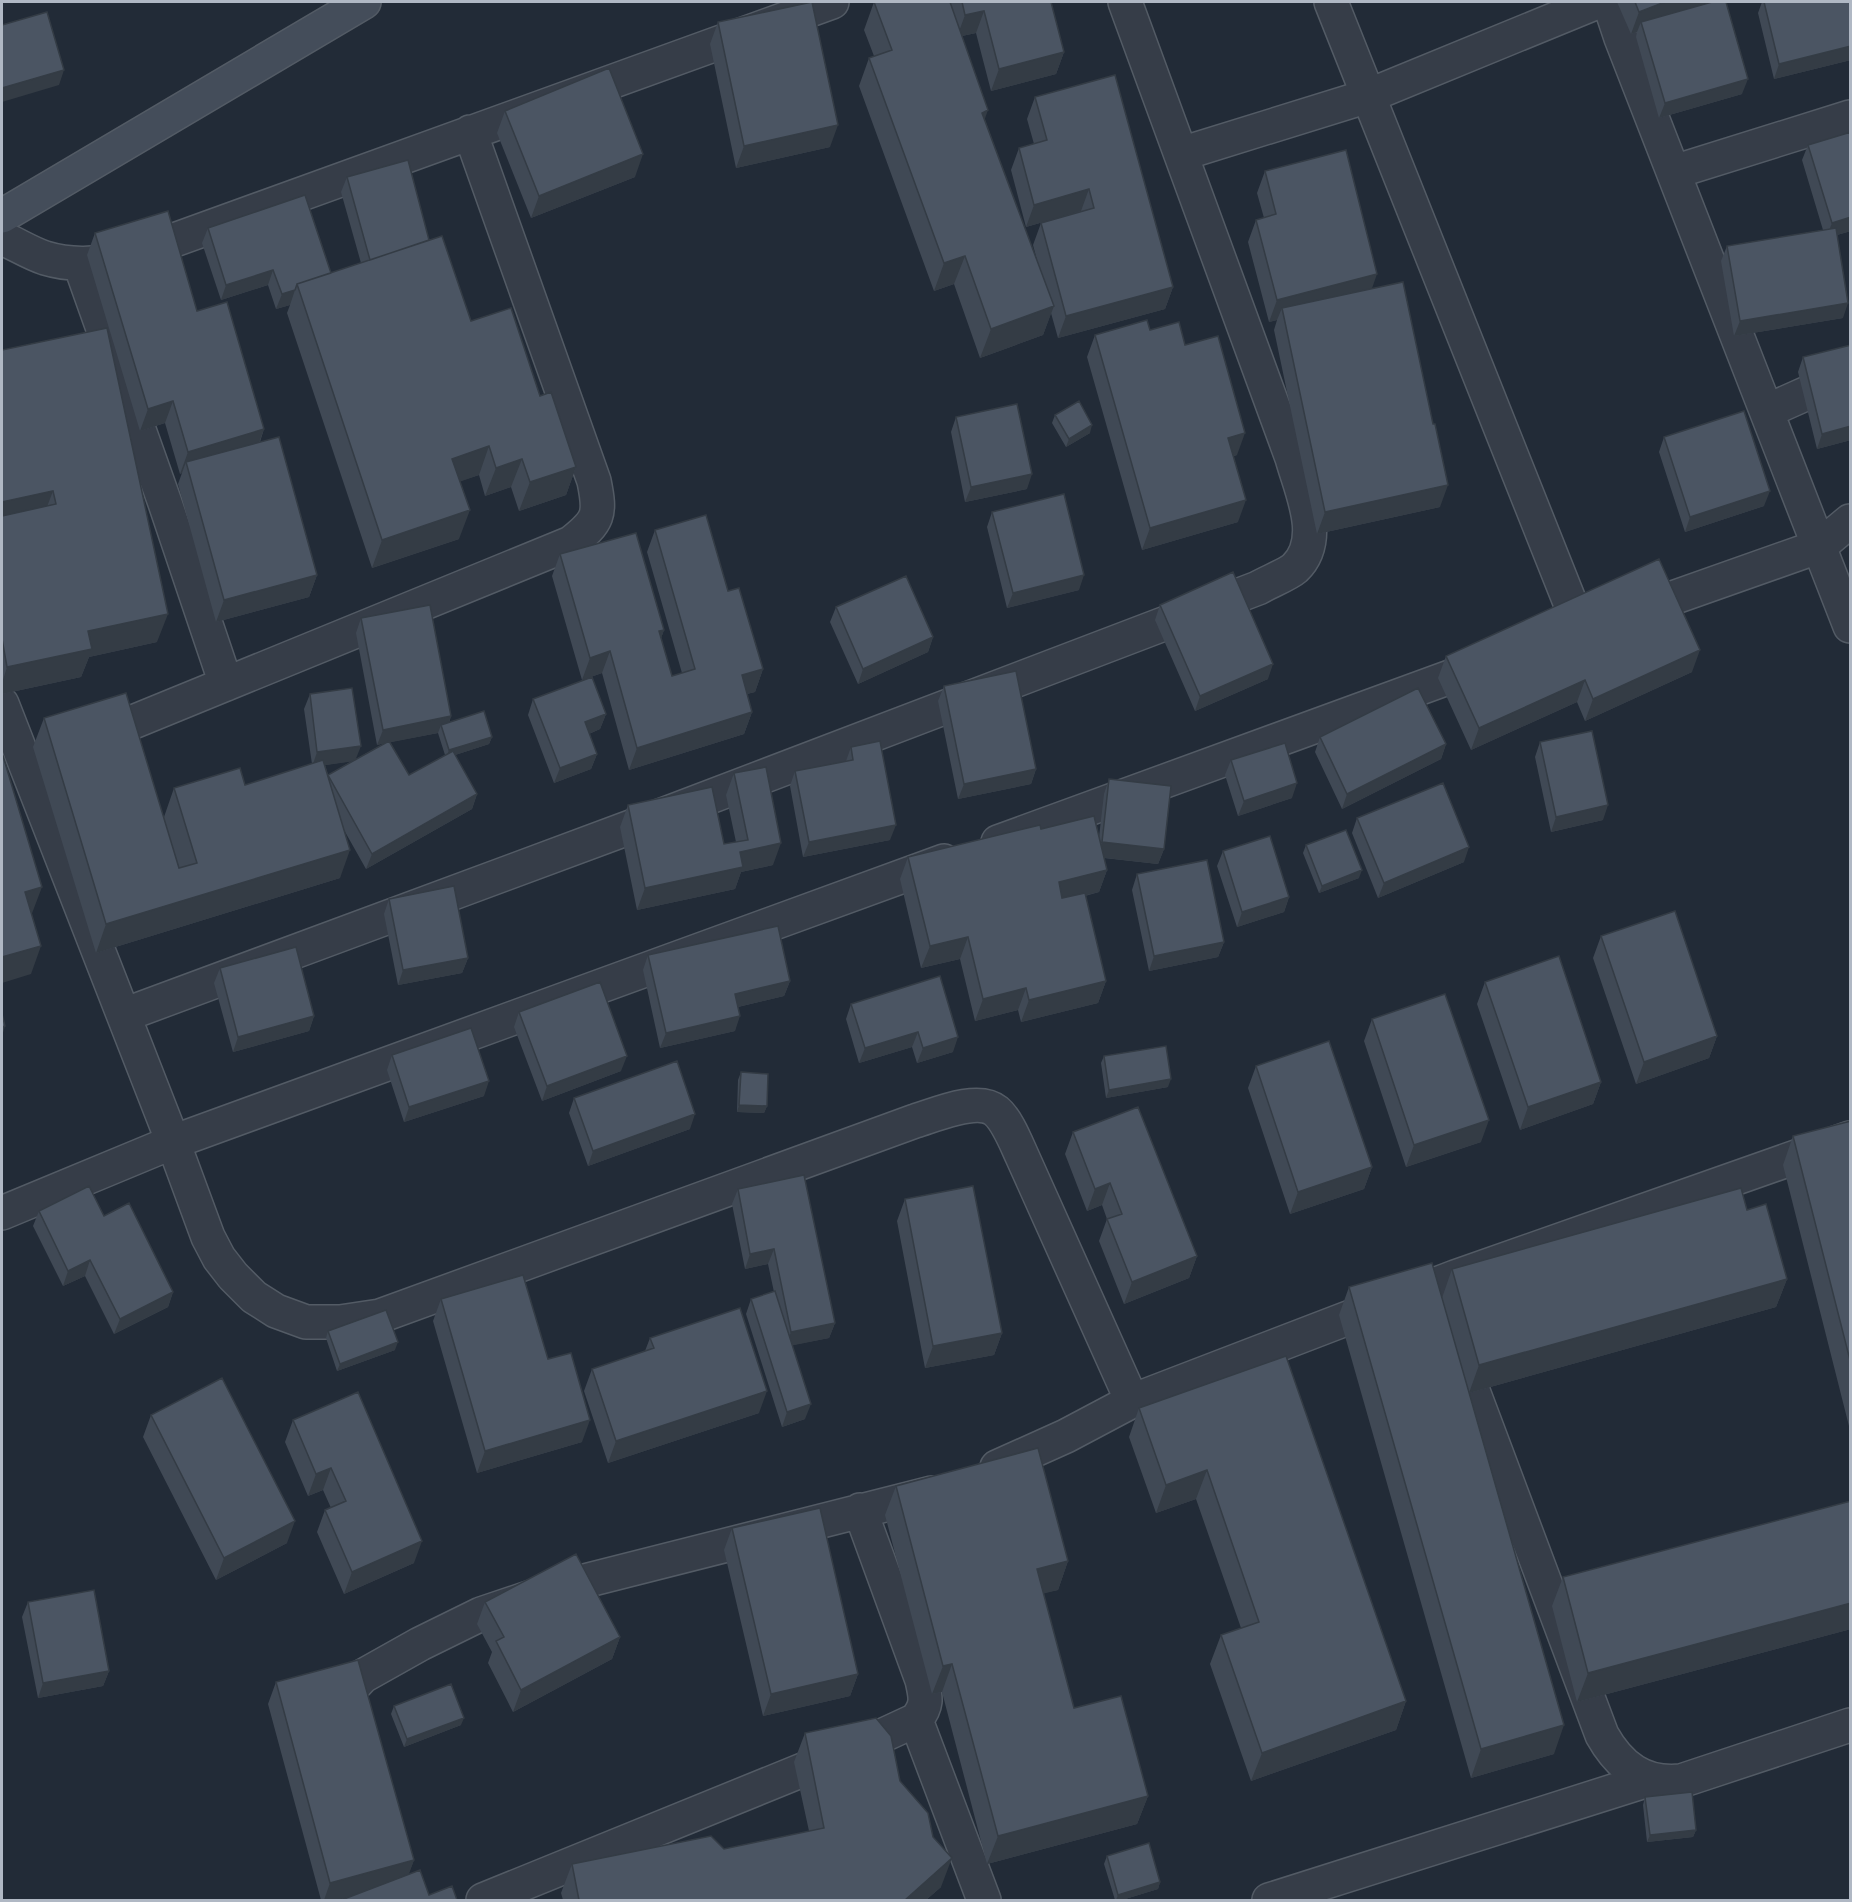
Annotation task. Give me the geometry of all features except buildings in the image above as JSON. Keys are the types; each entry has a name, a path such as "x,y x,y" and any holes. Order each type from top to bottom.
{"main road":[{"path":"2,216 364,2"}],"street":[{"path":"2,238 45,258 80,264 122,259 832,2"},
{"path":"124,1015 639,824 1258,588 1294,568 1304,554 1310,536 1309,518 1292,458 1125,2"},
{"path":"1331,2 1570,634 1820,546 1851,521"},
{"path":"1181,154 1368,96 1597,2"},
{"path":"1609,2 1851,626"},
{"path":"1674,172 1851,117"},
{"path":"26,766 571,543 588,529 596,518 598,501 594,481 470,132"},
{"path":"80,264 165,503 226,684"},
{"path":"1767,411 1851,374"},
{"path":"2,1213 173,1142 1514,654"},
{"path":"2,704 208,1237 219,1258 233,1276 254,1297 276,1311 306,1322 340,1322 380,1316 915,1121 970,1106 996,1111 1006,1124 1132,1401"},
{"path":"316,1738 332,1708 363,1676 420,1644 481,1614 561,1587 929,1494 998,1467 1066,1436 1132,1401 1433,1285 1851,1138"},
{"path":"1433,1285 1602,1735 1608,1746 1623,1763 1648,1780 1665,1783 1681,1781 1851,1725"},
{"path":"483,1900 847,1752 916,1720 924,1710 926,1700 922,1680 860,1510"},
{"path":"916,1720 984,1900"},
{"path":"1269,1900 1648,1780"}]}
